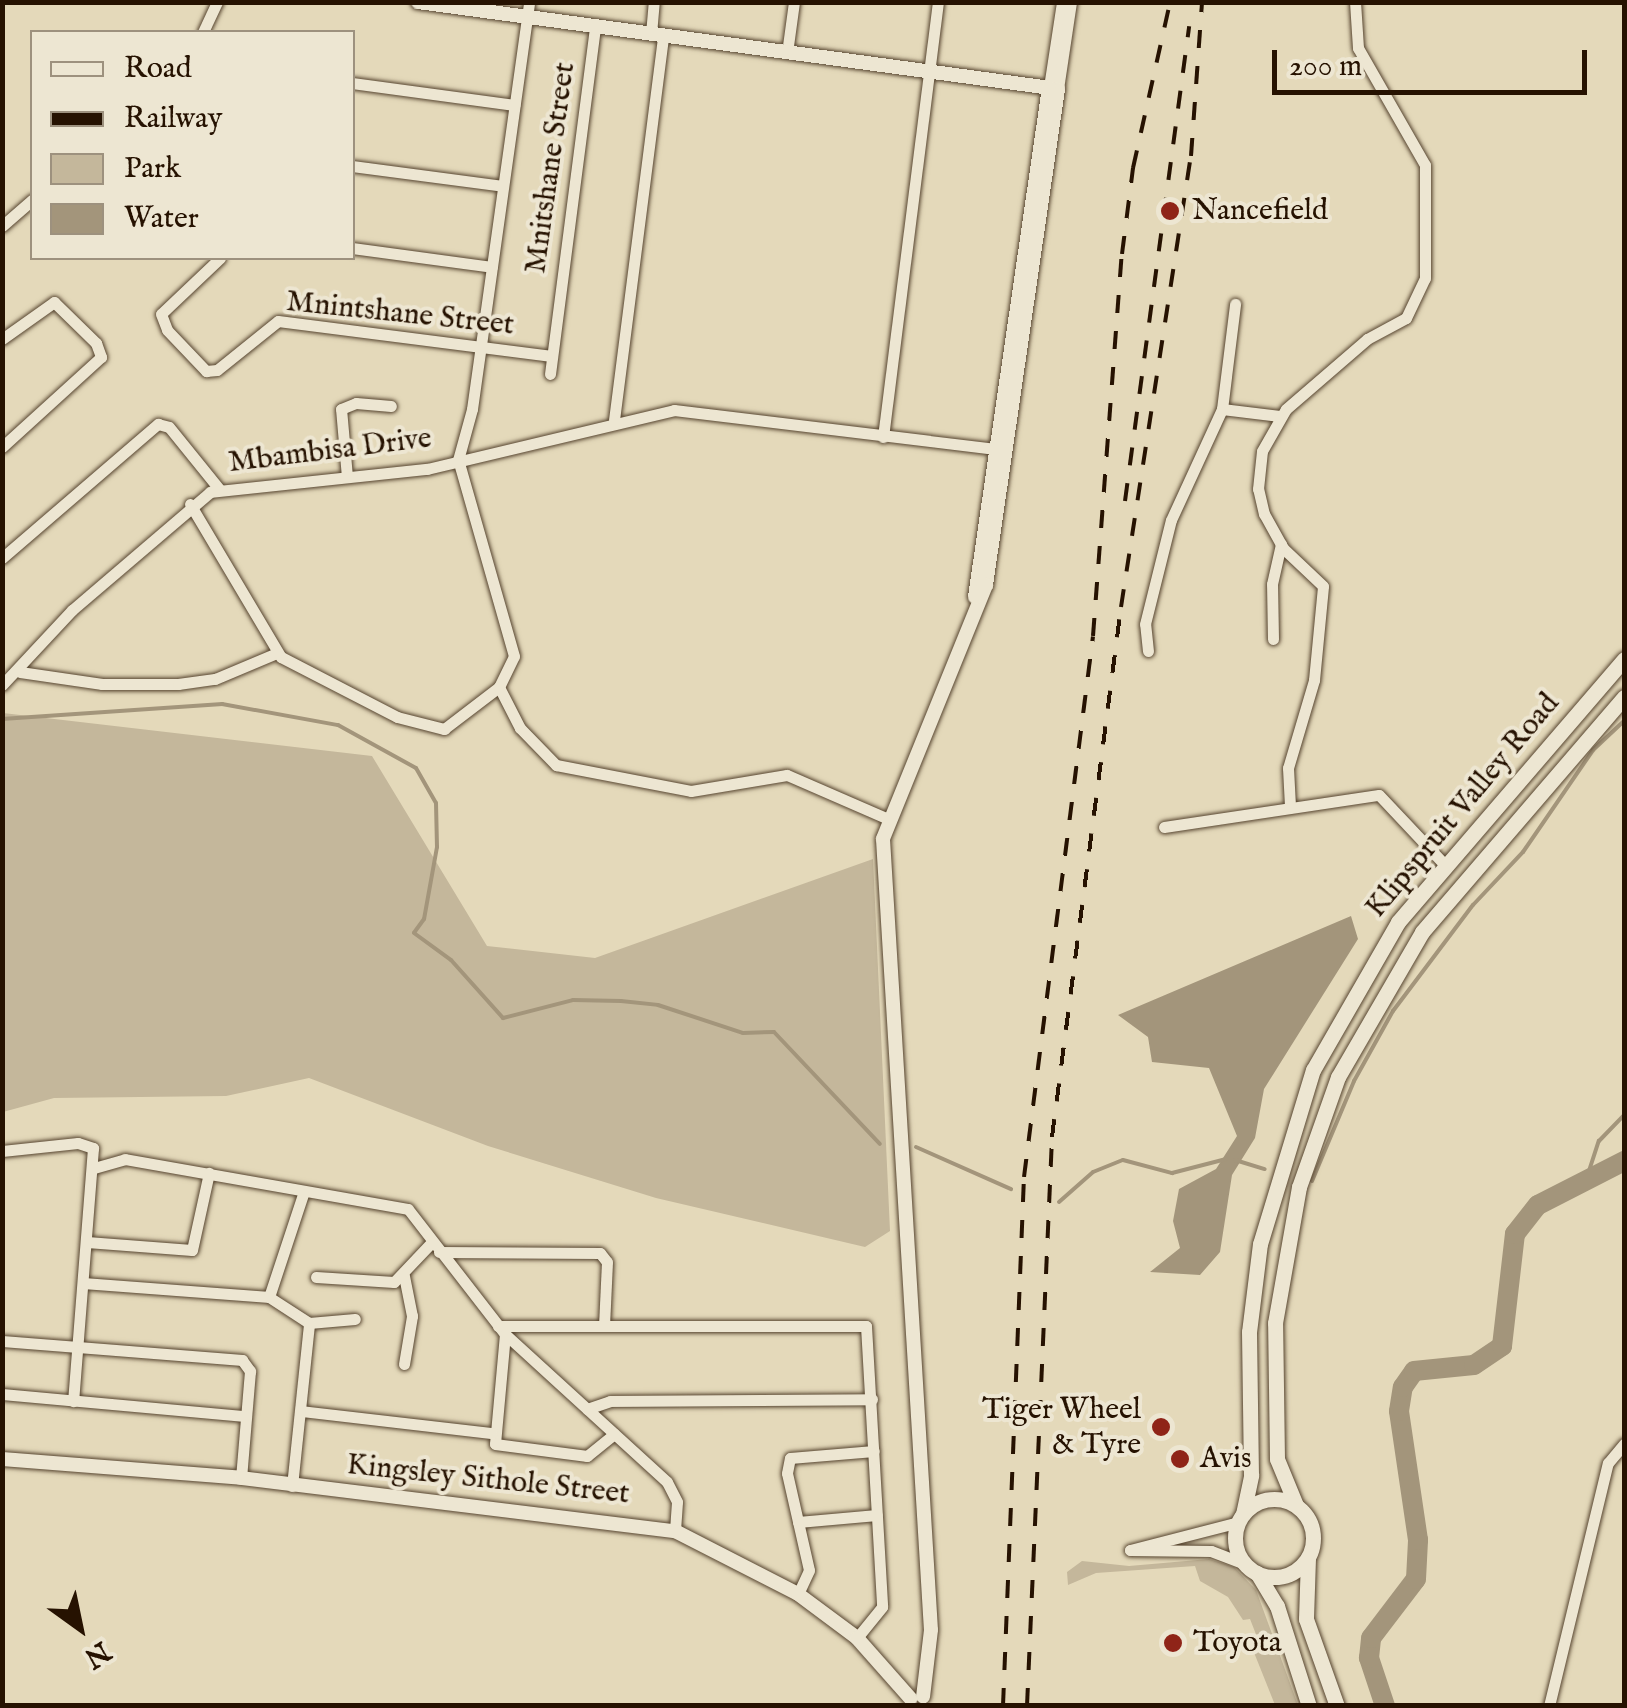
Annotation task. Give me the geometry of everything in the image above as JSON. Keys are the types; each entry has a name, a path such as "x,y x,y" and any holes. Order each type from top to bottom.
{"main road":[{"name":"Klipspruit Valley Road","path":"1241,1518 1251,1475 1251,1313 1283,1152 1351,996 1444,864 1624,659"},
{"name":"Klipspruit Valley Road","path":"1296,1505 1277,1460 1275,1323 1299,1186 1332,1093 1376,1002 1422,932 1624,697"},
{"path":"1309,1706 1276,1606 1236,1543 1241,1518 1268,1499 1296,1505 1313,1532 1306,1619 1337,1706"},
{"path":"1251,1568 1286,1575 1308,1558"}],"street":[{"path":"204,30 217,2"},
{"path":"418,2 528,10 595,28 1054,88"},
{"path":"614,420 657,35 654,2"},
{"path":"787,53 794,2"},
{"path":"883,437 938,2"},
{"path":"918,1702 931,1630 884,910 888,820 986,585 1054,88 1062,2"},
{"path":"957,660 974,599 1071,2"},
{"path":"1290,806 1288,768 1314,680 1323,586 1281,544 1258,489 1267,434 1280,416 1367,339 1406,318 1425,278 1424,165 1358,48 1355,2"},
{"name":"Mbambisa Drive","path":"2,685 20,672 72,610 190,504 220,490 458,460 480,348 528,10"},
{"name":"Mnitshane Street","path":"550,374 595,28"},
{"path":"355,83 515,105"},
{"path":"355,166 503,186"},
{"path":"2,226 30,202"},
{"path":"355,248 492,267"},
{"name":"Mnintshane Street","path":"218,260 166,305 162,322 195,362 212,372 278,321 552,356"},
{"path":"2,339 49,302 63,306 96,343 101,357 93,369 2,447"},
{"path":"1148,651 1144,635 1169,529 1222,409 1235,304"},
{"path":"347,477 341,409 356,403 391,406"},
{"path":"1222,409 1280,416"},
{"path":"190,504 277,653 422,728 456,725 499,687 513,663 512,642 458,460 614,420 683,410 996,449"},
{"path":"2,558 158,424 169,427 220,490"},
{"path":"1273,639 1272,584 1281,544"},
{"path":"20,672 102,684 178,684 215,678 277,653"},
{"path":"499,687 520,728 556,764 691,791 787,774 888,820"},
{"path":"1164,827 1290,806 1384,797 1444,864"},
{"path":"2,1151 86,1143 94,1168 72,1401"},
{"path":"94,1168 126,1159 303,1194 402,1206 501,1330 672,1488 675,1530"},
{"path":"87,1242 192,1250 209,1173"},
{"path":"269,1297 303,1194"},
{"path":"316,1277 384,1282 404,1276 436,1247 600,1252 607,1262 604,1324"},
{"path":"404,1276 412,1316 404,1364"},
{"path":"83,1284 269,1297 310,1323 355,1320"},
{"path":"292,1486 310,1323"},
{"path":"501,1330 604,1324 862,1324 870,1335 882,1611 856,1638"},
{"path":"501,1330 492,1433 504,1449 582,1456 614,1434"},
{"path":"2,1342 242,1360 250,1371 241,1478"},
{"path":"2,1394 246,1416"},
{"path":"587,1409 610,1401 872,1399"},
{"path":"301,1411 492,1433"},
{"path":"1550,1706 1608,1463 1624,1444"},
{"path":"798,1594 809,1570 787,1473 790,1458 874,1450"},
{"name":"Kingsley Sithole Street","path":"2,1459 241,1478 601,1517 675,1530 798,1594 856,1638 918,1702"},
{"path":"798,1522 878,1515"},
{"path":"1241,1518 1130,1550 1211,1551 1251,1568"}],"green space":[{"path":"3,713 372,756 487,946 595,958 873,859 890,1231 865,1247 656,1198 488,1146 309,1078 226,1096 54,1098 3,1112"},
{"path":"1209,1559 1234,1567 1256,1590 1298,1705 1275,1705 1251,1645 1259,1642 1250,1619 1243,1620 1228,1597 1200,1581 1195,1566 1096,1573 1068,1585 1067,1572 1082,1561 1129,1566"}],"water":[{"path":"1351,916 1358,939 1264,1089 1255,1138 1232,1175 1220,1252 1200,1275 1150,1272 1180,1248 1173,1221 1179,1189 1216,1169 1237,1136 1209,1068 1152,1062 1148,1037 1118,1015"}],"waterway":[{"path":"2,719 222,704 338,725 416,768 436,803 437,847 424,919 414,933 451,960 503,1018 573,1000 621,1001 658,1005 743,1033 774,1032 880,1144"},
{"path":"1312,1181 1354,1081 1393,1011 1473,905 1523,852 1593,750 1624,721"},
{"path":"1587,1177 1599,1141 1624,1115"},
{"path":"916,1147 1011,1189"},
{"path":"1059,1202 1093,1172 1123,1160 1172,1173 1226,1159"},
{"path":"1235,1160 1265,1169"},
{"path":"1385,1706 1369,1658 1371,1638 1416,1579 1418,1540 1399,1411 1403,1387 1414,1371 1474,1365 1502,1346 1515,1234 1538,1205 1624,1161"}],"railway":[{"path":"1003,1706 1024,1177 1093,636 1122,254 1133,168 1170,2"},
{"path":"1027,1706 1052,1137 1121,607 1191,156 1202,2"},
{"path":"1125,501 1189,26"}],"place":[{"name":"Nancefield","path":"1170,211"},
{"name":"Tiger Wheel & Tyre","path":"1161,1427"},
{"name":"Avis","path":"1180,1459"},
{"name":"Toyota","path":"1173,1643"}]}
